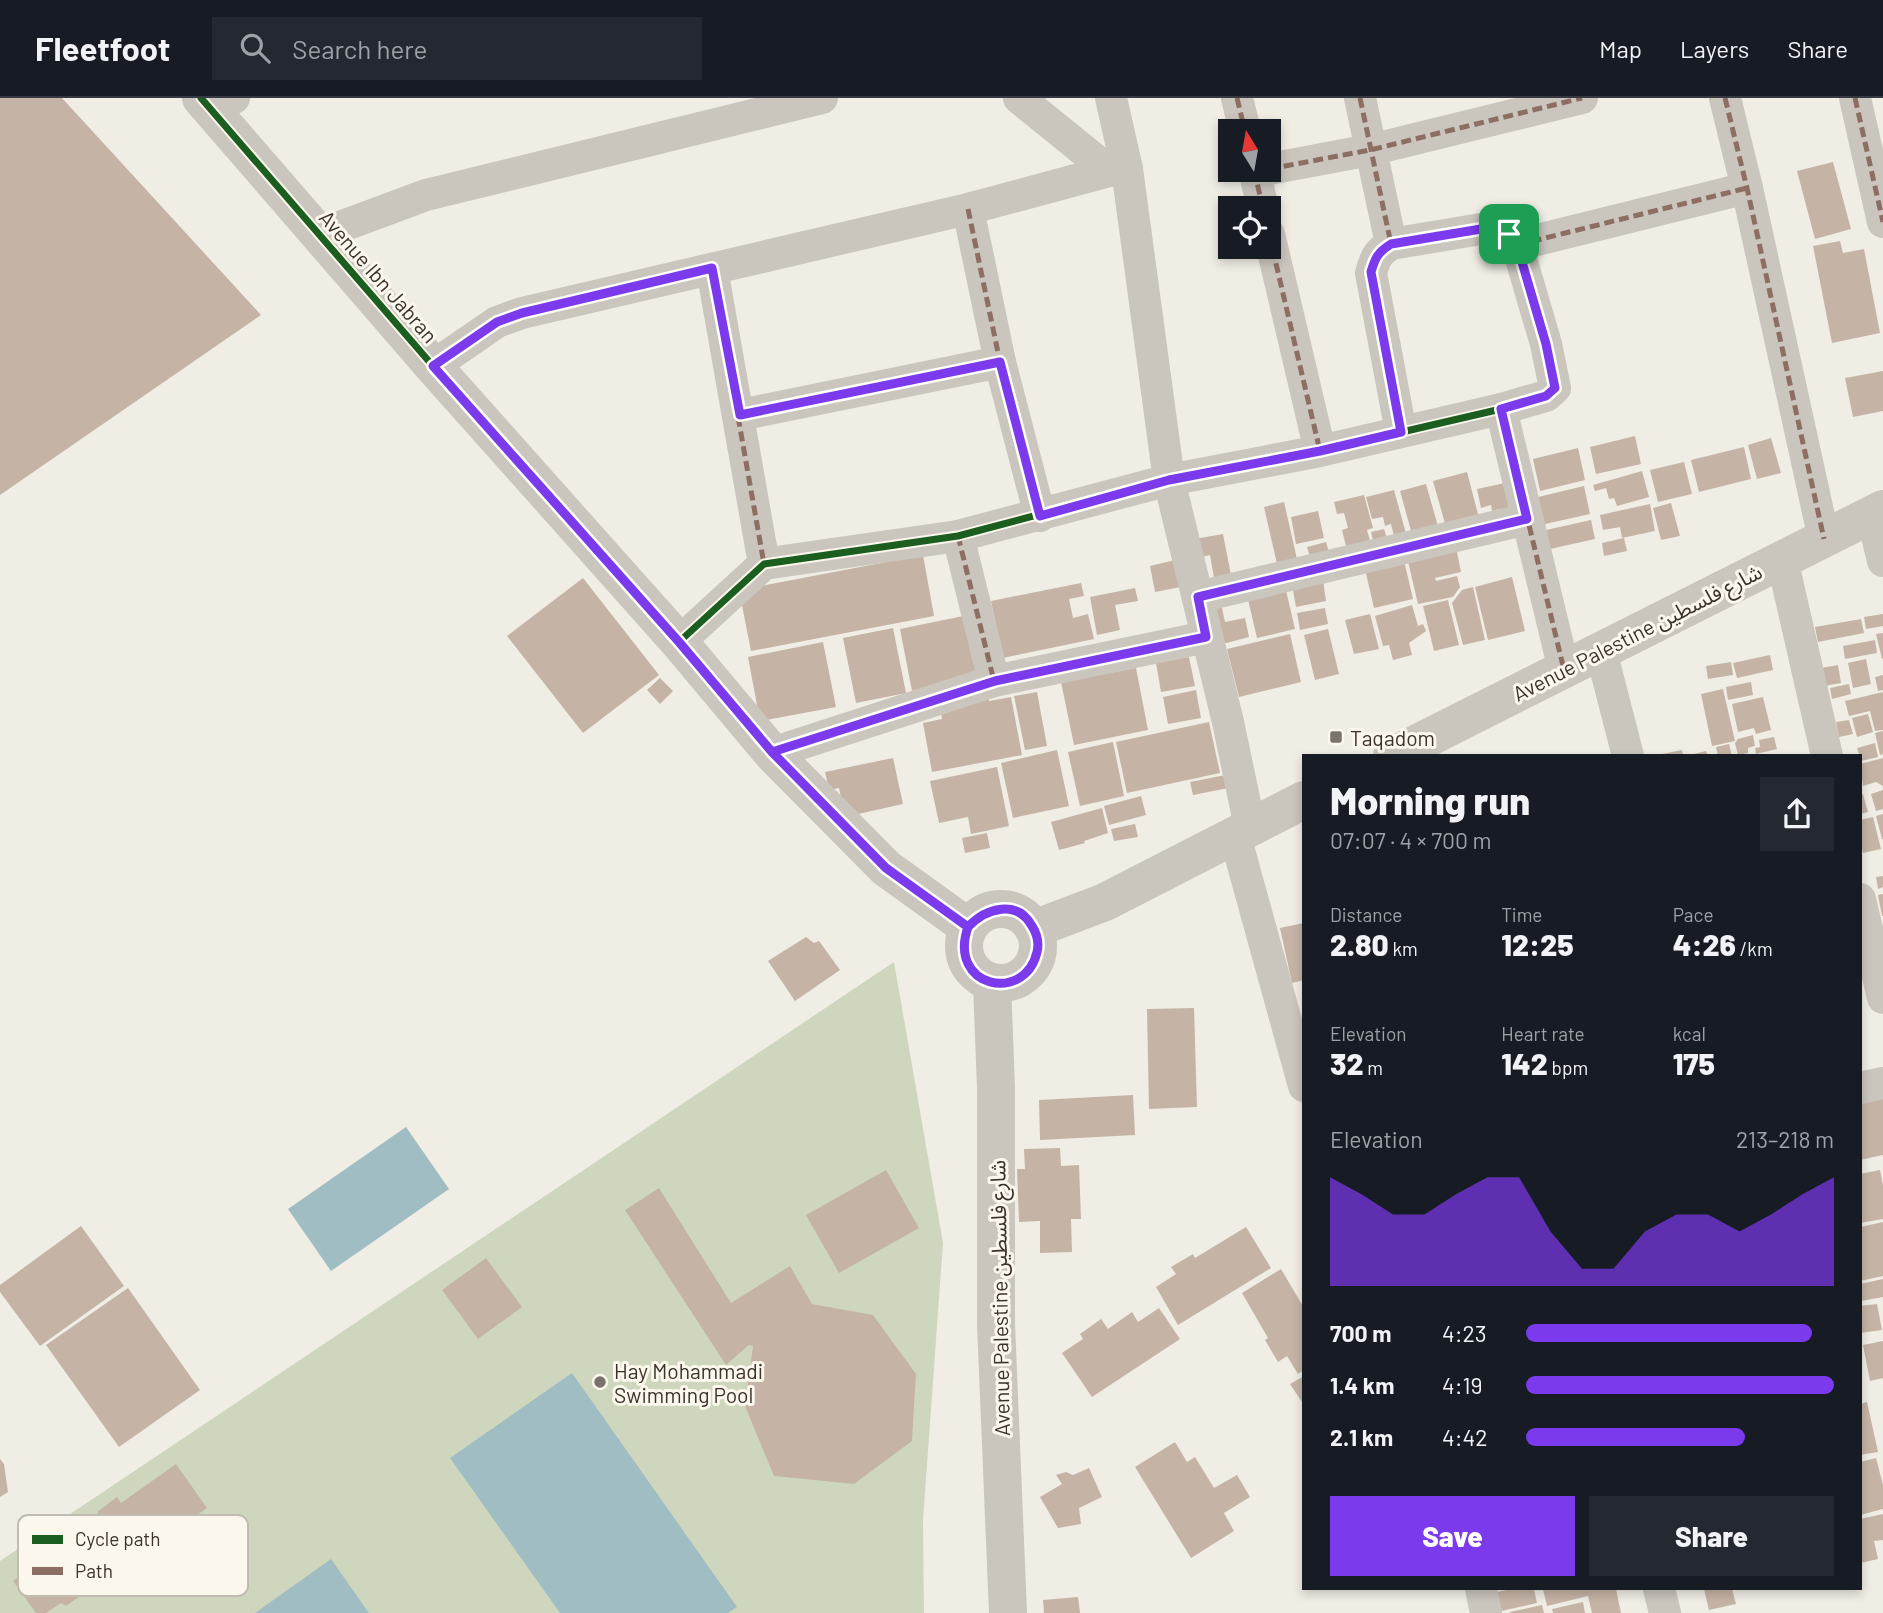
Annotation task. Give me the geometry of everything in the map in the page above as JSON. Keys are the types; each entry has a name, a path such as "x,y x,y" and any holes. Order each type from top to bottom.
{"street":[{"path":"321,234 426,195 822,98"},
{"path":"1019,98 1118,170"},
{"path":"1111,98 1118,170 1169,480 1228,722 1243,832 1302,1078"},
{"path":"1237,98 1242,119"},
{"path":"1360,98 1391,244"},
{"path":"1281,166 1370,150 1583,98"},
{"path":"1725,98 1824,538"},
{"path":"1855,98 1883,222"},
{"name":"Avenue Ibn Jabran","path":"215,101 321,234 433,366 679,642 772,752 886,868 968,927"},
{"path":"433,366 497,322 522,313 968,209 1118,170"},
{"path":"1517,245 1747,188"},
{"path":"968,209 1000,362 1040,516"},
{"path":"679,642 764,564 958,536 1169,480 1320,451 1501,409 1546,396 1555,388 1546,344 1517,245 1509,234 1493,227 1391,244 1380,251 1375,259 1371,272 1401,432"},
{"path":"1275,259 1320,451"},
{"path":"712,268 740,415 764,564"},
{"path":"740,415 1000,362"},
{"path":"1501,409 1564,670"},
{"path":"1878,512 1883,561"},
{"name":"Avenue Palestine شارع فلسطين","path":"1396,754 1878,512"},
{"path":"1198,597 1527,519"},
{"path":"958,536 995,681"},
{"path":"1782,559 1827,754"},
{"path":"772,752 995,681 1206,637"},
{"path":"1601,651 1627,754"},
{"path":"1034,929 1105,902 1302,801"},
{"path":"1862,908 1883,998"},
{"path":"1002,909 1018,912 1034,929 1038,947 1034,963 1023,976 1007,984 992,983 977,976 963,953 968,927 977,917 989,911 1002,909"},
{"name":"Avenue Palestine شارع فلسطين","path":"992,983 996,1088 996,1324 1009,1613"},
{"path":"1862,1087 1883,1083"},
{"path":"1481,1590 1486,1613"},
{"path":"1659,1590 1664,1613"}],"green space":[{"name":"Hay Mohammadi Swimming Pool","path":"894,962 943,1243 923,1520 924,1613 0,1613 0,1561 18,1549 18,1596 248,1596 248,1515 69,1515"}],"water":[{"path":"406,1127 449,1189 331,1271 288,1209"},
{"path":"572,1373 737,1607 728,1613 560,1613 450,1458"},
{"path":"331,1559 369,1613 255,1613"}],"building":[{"path":"0,98 62,98 261,315 0,495"},
{"path":"1833,162 1851,229 1815,239 1797,171"},
{"path":"1840,241 1843,253 1864,249 1880,333 1832,343 1813,246"},
{"path":"1883,371 1883,411 1853,417 1845,378"},
{"path":"1635,436 1641,464 1596,474 1590,447"},
{"path":"1771,438 1781,473 1757,479 1748,445"},
{"path":"1744,447 1751,479 1699,492 1691,460"},
{"path":"1578,448 1585,480 1540,491 1533,459"},
{"path":"1684,462 1692,494 1658,502 1650,470"},
{"path":"1642,471 1649,497 1617,506 1614,498 1609,499 1606,488 1595,491 1593,485"},
{"path":"1467,472 1479,518 1446,527 1433,481"},
{"path":"1505,483 1512,513 1500,515 1499,509 1492,511 1491,505 1481,508 1477,489"},
{"path":"1426,484 1439,530 1413,538 1400,491"},
{"path":"1584,486 1590,514 1545,524 1538,497"},
{"path":"1394,490 1407,537 1395,540 1391,524 1385,526 1383,517 1372,519 1366,497"},
{"path":"1364,495 1373,528 1367,530 1372,548 1348,554 1342,530 1348,528 1344,513 1337,514 1334,502"},
{"path":"1284,502 1297,559 1277,564 1264,507"},
{"path":"1671,503 1680,536 1661,540 1653,508"},
{"path":"1650,504 1655,531 1622,538 1620,527 1603,530 1600,515"},
{"path":"1318,511 1324,538 1296,544 1291,517"},
{"path":"1591,520 1595,539 1550,549 1546,530"},
{"path":"1384,529 1389,545 1375,549 1371,532"},
{"path":"1223,534 1232,580 1215,584 1210,555 1193,559 1189,540"},
{"path":"1624,538 1627,551 1604,556 1602,543"},
{"path":"1326,542 1331,559 1312,564 1307,547"},
{"path":"1455,542 1461,572 1435,578 1436,581 1457,576 1460,587 1453,597 1418,604 1406,553"},
{"path":"923,555 934,616 751,651 739,590"},
{"path":"1403,556 1413,599 1374,608 1364,565"},
{"path":"1175,560 1181,587 1155,592 1150,566"},
{"path":"1512,577 1525,631 1488,640 1475,587"},
{"path":"583,578 659,675 583,733 507,636"},
{"path":"1323,580 1326,601 1296,607 1292,585"},
{"path":"1081,583 1084,596 1069,599 1073,618 1088,614 1094,639 1003,658 991,601"},
{"path":"1285,586 1295,629 1257,638 1247,595"},
{"path":"1473,587 1485,640 1463,645 1452,603 1462,590"},
{"path":"1135,588 1138,601 1115,605 1120,630 1097,635 1090,597"},
{"path":"1220,599 1225,622 1245,618 1249,637 1219,645 1210,601"},
{"path":"1448,600 1459,645 1434,651 1423,606"},
{"path":"1412,605 1418,626 1423,624 1426,631 1409,643 1412,655 1393,660 1389,645 1383,646 1375,616"},
{"path":"1325,608 1328,624 1300,630 1297,613"},
{"path":"1370,614 1379,649 1354,654 1345,620"},
{"path":"1883,614 1883,626 1866,629 1864,617"},
{"path":"968,615 980,677 912,691 900,629"},
{"path":"1861,619 1864,633 1818,642 1815,627"},
{"path":"893,628 906,693 856,703 843,638"},
{"path":"1328,629 1339,674 1315,680 1304,635"},
{"path":"1883,633 1883,658 1882,659 1876,634"},
{"path":"1290,634 1301,682 1239,697 1227,649"},
{"path":"1875,640 1877,653 1845,659 1843,646"},
{"path":"823,642 836,707 760,721 748,657"},
{"path":"1770,655 1773,670 1737,678 1733,663"},
{"path":"1189,657 1195,686 1161,692 1156,663"},
{"path":"1866,659 1871,684 1853,688 1848,663"},
{"path":"1731,662 1733,675 1708,679 1706,666"},
{"path":"1838,665 1841,683 1824,686 1821,668"},
{"path":"1136,668 1148,730 1074,745 1061,682"},
{"path":"1883,675 1883,690 1878,691 1875,677"},
{"path":"660,678 673,691 660,704 647,690"},
{"path":"1751,682 1753,695 1728,700 1726,687"},
{"path":"1849,684 1851,694 1832,699 1830,688"},
{"path":"1723,689 1735,741 1712,746 1701,694"},
{"path":"1196,690 1201,718 1168,724 1163,697"},
{"path":"1037,692 1047,746 1025,750 1014,696"},
{"path":"1883,692 1883,730 1875,731 1870,711 1849,716 1845,701"},
{"path":"1011,697 1022,755 932,772 923,723 942,719 940,707"},
{"path":"1763,697 1771,730 1756,734 1754,728 1738,732 1732,704"},
{"path":"1868,714 1873,732 1857,737 1852,718"},
{"path":"1849,720 1853,734 1839,737 1836,722"},
{"path":"1209,722 1220,773 1127,793 1116,742"},
{"path":"1883,731 1883,754 1880,755 1875,733"},
{"path":"1753,735 1755,746 1748,748 1748,753 1738,754 1735,743 1738,739"},
{"path":"1774,737 1777,749 1756,754 1755,748 1760,747 1759,740"},
{"path":"1113,742 1124,796 1080,806 1068,752"},
{"path":"1875,743 1878,757 1862,761 1862,754 1859,754 1857,748"},
{"path":"1729,744 1732,754 1718,754 1716,747"},
{"path":"1057,750 1069,806 1013,818 1001,763"},
{"path":"1682,750 1683,754 1662,754"},
{"path":"893,758 903,804 845,817 839,788 829,790 825,772"},
{"path":"1883,758 1883,786 1876,782 1863,786 1862,763"},
{"path":"997,767 1009,826 971,834 968,817 939,823 930,781"},
{"path":"1236,773 1239,786 1193,795 1190,782"},
{"path":"1883,790 1883,809 1876,811 1871,794"},
{"path":"1862,794 1868,812 1862,814"},
{"path":"1141,796 1146,815 1109,825 1104,806"},
{"path":"1102,808 1108,833 1059,850 1051,822"},
{"path":"1883,814 1883,839 1882,839 1876,816"},
{"path":"1873,817 1881,849 1863,853 1862,820"},
{"path":"1135,824 1138,837 1114,841 1111,829"},
{"path":"987,833 990,848 965,853 962,838"},
{"path":"1883,876 1883,887 1878,889 1876,877"},
{"path":"1883,894 1883,916 1882,916 1878,895"},
{"path":"1302,923 1302,980 1292,983 1280,928"},
{"path":"806,937 814,943 819,941 840,970 795,1001 768,961"},
{"path":"1194,1008 1197,1107 1149,1109 1147,1009"},
{"path":"1133,1095 1135,1135 1040,1140 1039,1100"},
{"path":"1883,1098 1883,1155 1862,1160 1862,1103"},
{"path":"1060,1148 1061,1166 1079,1165 1081,1219 1071,1219 1072,1252 1040,1253 1040,1221 1019,1222 1017,1169 1025,1169 1024,1149"},
{"path":"886,1170 919,1228 839,1273 806,1215"},
{"path":"1880,1170 1883,1219 1862,1223 1862,1174"},
{"path":"659,1188 731,1303 790,1266 812,1304 873,1315 916,1374 912,1441 854,1484 774,1476 745,1406 753,1346 749,1345 726,1365 625,1210"},
{"path":"1883,1222 1883,1276 1862,1281 1862,1227"},
{"path":"81,1226 124,1286 40,1346 0,1292 0,1285"},
{"path":"1246,1227 1271,1268 1178,1325 1156,1287 1176,1274 1171,1267 1193,1254 1195,1258"},
{"path":"486,1258 522,1307 478,1339 442,1290"},
{"path":"1281,1269 1302,1305 1302,1371 1298,1374 1287,1356 1278,1362 1265,1340 1268,1338 1242,1293"},
{"path":"1883,1279 1883,1297 1862,1301 1862,1284"},
{"path":"128,1288 200,1390 119,1447 46,1345"},
{"path":"1877,1304 1882,1330 1862,1333 1862,1306"},
{"path":"1159,1308 1180,1339 1092,1397 1062,1353 1083,1339 1080,1334 1101,1319 1108,1329 1132,1312 1138,1322"},
{"path":"1883,1341 1883,1378 1870,1381 1863,1345"},
{"path":"1302,1377 1302,1402 1290,1384"},
{"path":"1867,1402 1878,1452 1862,1455 1862,1403"},
{"path":"1175,1442 1187,1462 1195,1457 1214,1488 1237,1475 1250,1497 1224,1513 1234,1531 1191,1558 1135,1467"},
{"path":"1876,1458 1883,1485 1883,1509 1862,1514 1862,1462"},
{"path":"0,1459 4,1464 8,1492 0,1497"},
{"path":"176,1464 207,1508 197,1515 99,1515 97,1512 117,1497 121,1503"},
{"path":"1089,1468 1102,1497 1079,1508 1081,1524 1058,1528 1040,1497 1062,1484 1056,1475 1066,1472 1073,1475"},
{"path":"1883,1514 1883,1540 1874,1541 1878,1559 1862,1563 1862,1519"},
{"path":"1534,1590 1537,1603 1492,1613 1497,1592"},
{"path":"1543,1590 1616,1590 1621,1613 1592,1613 1588,1596 1547,1606"},
{"path":"1704,1590 1732,1590 1736,1604 1709,1610"},
{"path":"24,1596 80,1596 66,1606 61,1603 46,1613 36,1613"},
{"path":"1078,1597 1080,1613 1044,1613 1043,1600"},
{"path":"1583,1602 1585,1613 1553,1613 1552,1609"},
{"path":"1542,1605 1544,1613 1510,1613 1510,1612"}],"marked path":[{"path":"1237,98 1242,119"},
{"path":"1360,98 1391,244"},
{"path":"1281,167 1370,150 1582,98"},
{"path":"1725,98 1824,539"},
{"path":"1855,98 1883,222"},
{"path":"1257,182 1260,196"},
{"path":"1517,245 1747,188"},
{"path":"968,209 1000,362 1040,516"},
{"path":"1275,259 1320,451"},
{"path":"712,269 764,564"},
{"path":"740,415 1000,362"},
{"path":"1501,409 1564,670"},
{"path":"1198,597 1527,519"},
{"path":"958,536 994,681"}],"cycle path":[{"path":"201,98 433,366 679,642 772,753 886,868 968,927"},
{"path":"679,642 764,564 958,536 1169,480 1320,451 1501,409 1546,396 1555,388 1546,344 1517,245 1501,230 1493,227 1391,244 1376,259 1371,273 1401,432"}],"place":[{"name":"Taqadom","path":"1336,737"},
{"name":"Hay Mohammadi Swimming Pool","path":"600,1382"}],"route":[{"path":"1509,234 1493,227 1391,244 1380,251 1375,259 1371,272 1401,432 1320,451 1169,480 1040,516 1000,362 740,415 712,268 522,313 497,322 433,366 679,642 772,752 886,868 968,927 963,953 977,976 992,983 1007,984 1023,976 1034,963 1038,947 1034,929 1028,920 1018,912 1002,909 977,917 968,927 886,868 830,810 772,752 995,681 1206,637 1198,597 1527,519 1501,409 1546,396 1555,388 1546,344 1517,245 1509,234"}]}
